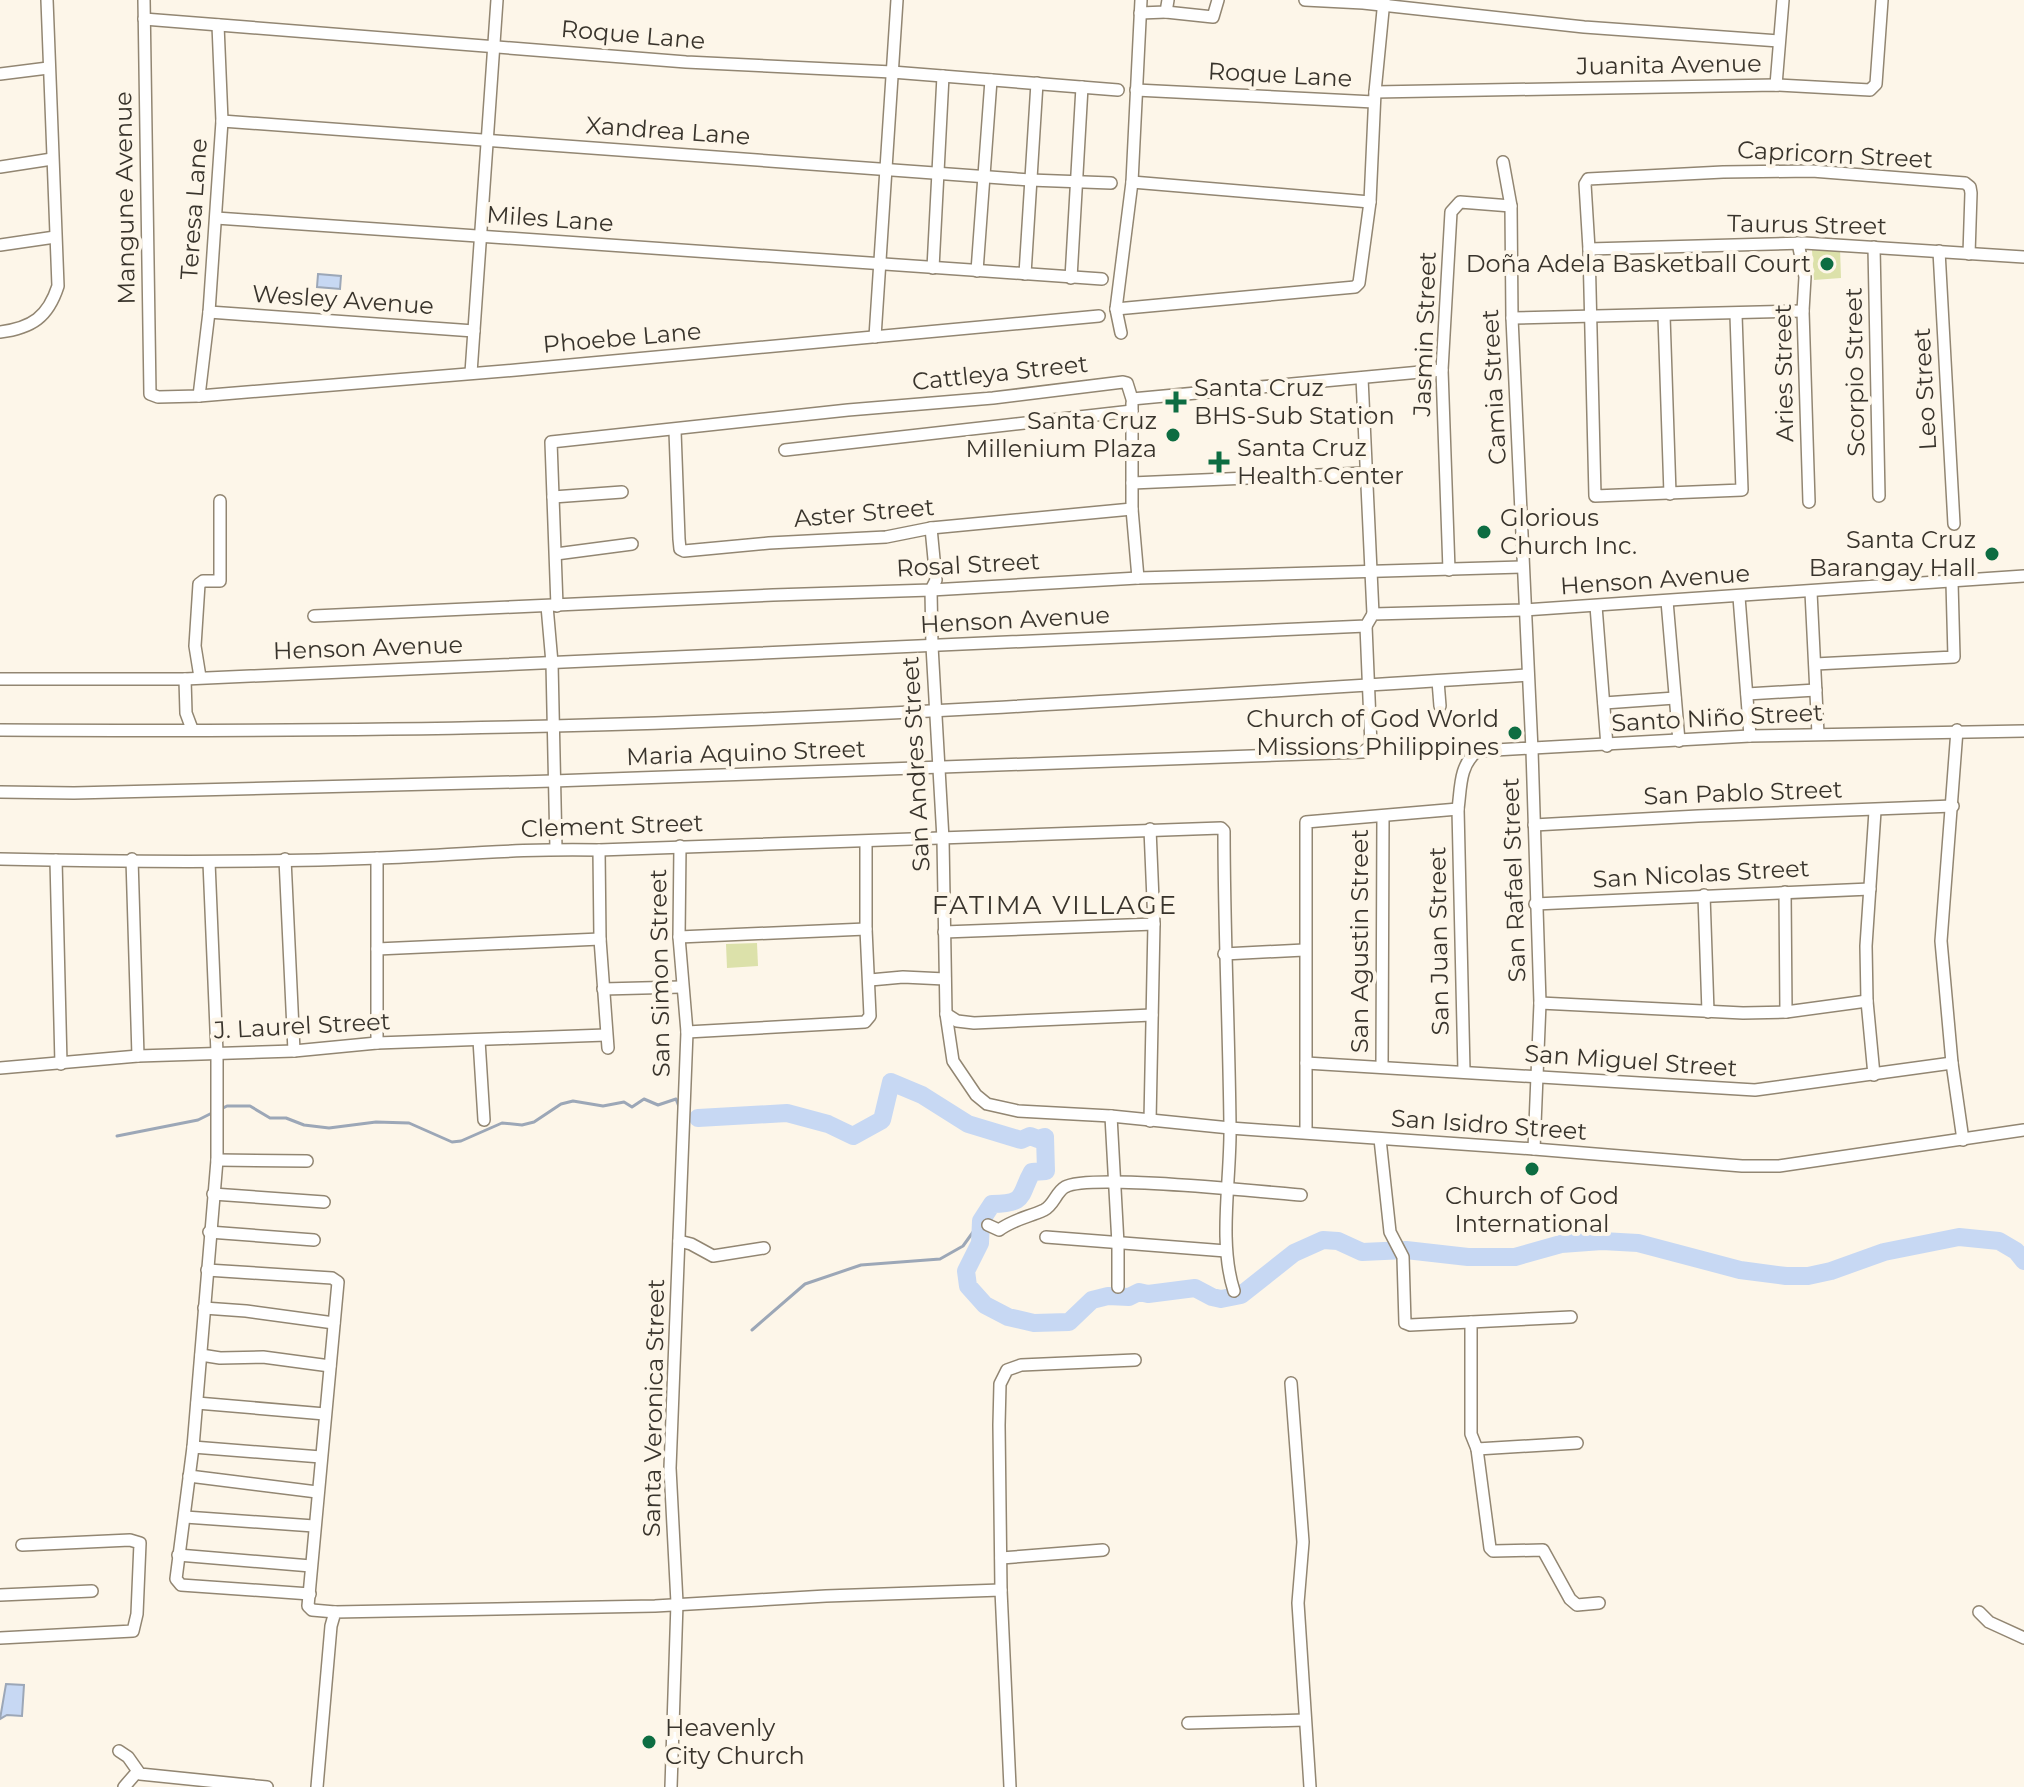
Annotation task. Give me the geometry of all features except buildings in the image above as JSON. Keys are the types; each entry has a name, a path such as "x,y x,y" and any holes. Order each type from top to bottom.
{"street":[{"path":"0,332 32,323 53,304 58,286 47,0"},
{"name":"Mangune Avenue","path":"144,0 150,394"},
{"path":"471,373 497,0"},
{"path":"875,337 897,0"},
{"path":"1121,333 1116,309 1132,182 1141,6 1167,6 1213,17 1218,0"},
{"path":"1305,0 1384,3 1584,27 1779,41"},
{"path":"1776,85 1783,0"},
{"name":"Juanita Avenue","path":"1374,97 1776,85 1874,88 1882,0"},
{"path":"1116,309 1355,287 1362,277 1370,202 1374,97 1384,3"},
{"name":"Roque Lane","path":"144,19 686,62 892,72 1118,90"},
{"name":"Teresa Lane","path":"199,396 209,312 222,121 218,25"},
{"path":"0,74 48,68"},
{"path":"933,268 943,76"},
{"path":"977,271 991,80"},
{"path":"1025,274 1037,83"},
{"path":"1071,278 1082,87"},
{"name":"Roque Lane","path":"1136,90 1374,97"},
{"name":"Xandrea Lane","path":"222,121 1030,180 1111,183"},
{"path":"0,167 52,159"},
{"name":"Camia Street","path":"1503,162 1511,206 1512,318 1524,610"},
{"name":"Capricorn Street","path":"1589,249 1585,184 1588,179 1799,170 1965,183 1971,193 1969,254"},
{"path":"1132,182 1370,202"},
{"name":"Jasmin Street","path":"1449,570 1442,370 1451,212 1460,202 1511,206"},
{"name":"Miles Lane","path":"216,218 1102,279"},
{"path":"0,245 55,237"},
{"name":"Taurus Street","path":"1589,249 1798,243 2024,257"},
{"name":"Aries Street","path":"1798,243 1805,277 1803,311 1809,502"},
{"name":"Scorpio Street","path":"1874,247 1879,496"},
{"path":"1589,249 1595,496 1742,490 1736,315"},
{"name":"Leo Street","path":"1939,251 1954,524"},
{"path":"1512,318 1803,311"},
{"name":"Wesley Avenue","path":"209,312 474,331"},
{"name":"Phoebe Lane","path":"150,394 158,397 199,396 1099,316"},
{"path":"1664,316 1670,494"},
{"path":"785,450 1132,405 1442,370"},
{"path":"1362,378 1373,614 1366,626"},
{"name":"Cattleya Street","path":"553,497 551,442 1123,382 1127,383 1132,405"},
{"path":"1132,405 1132,509 1138,578"},
{"name":"Aster Street","path":"675,431 679,539 680,549 684,551 886,537 931,528 1132,509"},
{"path":"1132,483 1365,473"},
{"path":"556,849 552,606 556,554 553,497 622,492"},
{"path":"200,677 195,646 199,584 203,581 220,581 220,501"},
{"name":"San Andres Street","path":"931,528 936,580 931,590 932,646 943,839 946,1014 953,1061 962,1076"},
{"path":"556,554 632,544"},
{"name":"Rosal Street","path":"314,616 931,590 1138,578 1522,567"},
{"name":"Henson Avenue","path":"1373,614 1596,606 2024,576"},
{"path":"1815,664 1954,657 1952,582"},
{"path":"1811,592 1818,734"},
{"path":"1739,597 1750,736"},
{"path":"1667,601 1679,741"},
{"path":"1596,606 1607,746"},
{"name":"San Rafael Street","path":"1524,610 1540,1003 1534,1149"},
{"name":"Henson Avenue","path":"0,679 185,679 1366,626"},
{"name":"Maria Aquino Street","path":"0,792 74,793 553,781 1363,752 1371,746 1366,626"},
{"path":"0,730 554,726 935,711 1528,675"},
{"path":"185,679 186,713 192,729"},
{"path":"1438,681 1440,706"},
{"path":"1747,694 1816,690"},
{"path":"1604,703 1675,698"},
{"path":"1957,730 1941,941 1952,1063 1963,1140"},
{"name":"Santo Niño Street","path":"1458,809 1463,768 1477,751 1750,736 2024,731"},
{"name":"San Pablo Street","path":"1534,825 1953,806"},
{"path":"1306,1132 1306,822 1458,809"},
{"name":"San Juan Street","path":"1458,809 1464,1071"},
{"path":"1874,1075 1867,1001 1866,946 1875,811"},
{"name":"San Agustin Street","path":"1382,1066 1383,816"},
{"name":"Clement Street","path":"0,859 209,862 377,858 556,849 866,842 1221,828 1224,831 1224,954"},
{"path":"1150,829 1154,924 1150,1121"},
{"path":"687,1032 865,1022 872,1010 866,929 866,842"},
{"name":"San Simon Street","path":"680,846 679,937 687,1032 682,1125"},
{"path":"599,850 600,939 608,1048"},
{"path":"377,858 377,1043"},
{"path":"132,859 138,1056"},
{"path":"285,859 294,1051"},
{"path":"56,860 61,1064"},
{"path":"209,862 217,1053 217,1160 193,1447 176,1579 181,1585 310,1594"},
{"name":"San Nicolas Street","path":"1535,904 1870,889"},
{"path":"1785,892 1786,1012"},
{"path":"1704,895 1708,1012"},
{"path":"944,932 1154,924"},
{"path":"679,937 866,929"},
{"path":"377,949 600,939"},
{"path":"1234,1291 1226,1251 1230,1128 1224,954 1304,950"},
{"path":"870,980 903,977 945,979"},
{"path":"603,989 681,987"},
{"path":"1540,1003 1708,1012 1786,1012 1867,1001"},
{"path":"946,1014 957,1021 974,1023 1152,1015"},
{"name":"J. Laurel Street","path":"0,1068 138,1056 606,1035"},
{"path":"479,1040 484,1120"},
{"name":"San Miguel Street","path":"1306,1063 1755,1090 1952,1063"},
{"name":"San Isidro Street","path":"962,1076 987,1104 1018,1111 1742,1166 1779,1166 2024,1130"},
{"path":"1111,1116 1118,1287"},
{"name":"Santa Veronica Street","path":"671,1787 677,1603 670,1468 682,1125"},
{"path":"1380,1139 1388,1219 1403,1257 1405,1323 1571,1317"},
{"path":"217,1160 307,1161"},
{"path":"988,1225 999,1230 1030,1213 1048,1209 1065,1187 1077,1184 1114,1181 1301,1195"},
{"path":"213,1194 324,1202"},
{"path":"209,1232 314,1240"},
{"path":"1046,1237 1226,1251"},
{"path":"679,1241 713,1256 764,1248"},
{"path":"207,1270 335,1279 338,1282 309,1609 335,1612 640,1606 1001,1590"},
{"path":"204,1308 334,1323"},
{"path":"1471,1322 1471,1434 1477,1449 1490,1548 1493,1551 1543,1550 1570,1599 1577,1605 1599,1603"},
{"path":"201,1355 263,1357 330,1366"},
{"path":"1010,1787 1001,1590 999,1425 1003,1375 1012,1366 1135,1360"},
{"path":"1291,1383 1303,1542 1298,1603 1310,1787"},
{"path":"197,1403 325,1414"},
{"path":"1477,1449 1577,1443"},
{"path":"193,1447 321,1457"},
{"path":"189,1476 317,1492"},
{"path":"185,1517 314,1526"},
{"path":"0,1638 133,1631 137,1614 140,1543 130,1540 22,1545"},
{"path":"1001,1558 1103,1550"},
{"path":"178,1555 311,1566"},
{"path":"0,1595 92,1591"},
{"path":"317,1787 331,1626 335,1612"},
{"path":"1979,1612 1994,1625 2024,1638"},
{"path":"1188,1723 1305,1720"},
{"path":"119,1751 128,1757 137,1772 156,1777 267,1787"},
{"path":"124,1787 137,1772"}],"green space":[{"name":"Doña Adela Basketball Court","path":"1840,248 1841,278 1814,280 1812,250"},
{"path":"757,943 758,966 727,968 726,944"}],"water":[{"path":"318,274 341,276 340,289 317,287"},
{"path":"6,1684 24,1685 22,1716 7,1715 0,1719"}],"waterway":[{"path":"698,1118 787,1113 828,1124 853,1136 882,1120 891,1082 922,1095 968,1124 1021,1140 1030,1136 1038,1139 1045,1137 1046,1171 1032,1172 1017,1200 992,1204 981,1221 980,1243 966,1271 968,1286 985,1305 1008,1317 1034,1323 1069,1322 1092,1300 1108,1296 1129,1297 1139,1292 1148,1294 1195,1288 1221,1299 1241,1295 1294,1253 1323,1240 1338,1241 1362,1252 1406,1250 1468,1257 1515,1257 1561,1244 1602,1241 1638,1243 1740,1270 1786,1276 1808,1276 1831,1271 1884,1252 1959,1237 1999,1241 2016,1251 2024,1261"},
{"path":"221,1109 250,1106 270,1118 286,1118 304,1125 329,1128 376,1122 409,1123 452,1142 502,1123 522,1125 534,1122 561,1104 573,1101 603,1106 624,1102 632,1107 644,1099 658,1105 676,1099 680,1109"},
{"path":"117,1136 198,1120 214,1112"},
{"path":"687,1115 698,1118"},
{"path":"752,1330 805,1284 861,1265 940,1259 963,1246 981,1221"}],"place":[{"name":"Doña Adela Basketball Court","path":"1827,264"},
{"name":"Santa Cruz BHS-Sub Station","path":"1176,402"},
{"name":"Santa Cruz Millenium Plaza","path":"1173,435"},
{"name":"Santa Cruz Health Center","path":"1219,462"},
{"name":"Glorious Church Inc.","path":"1484,532"},
{"name":"Santa Cruz Barangay Hall","path":"1992,554"},
{"name":"Church of God World Missions Philippines","path":"1515,733"},
{"name":"Church of God International","path":"1532,1169"},
{"name":"Heavenly City Church","path":"649,1742"}],"district":[{"name":"FATIMA VILLAGE","path":"1055,905"}]}
